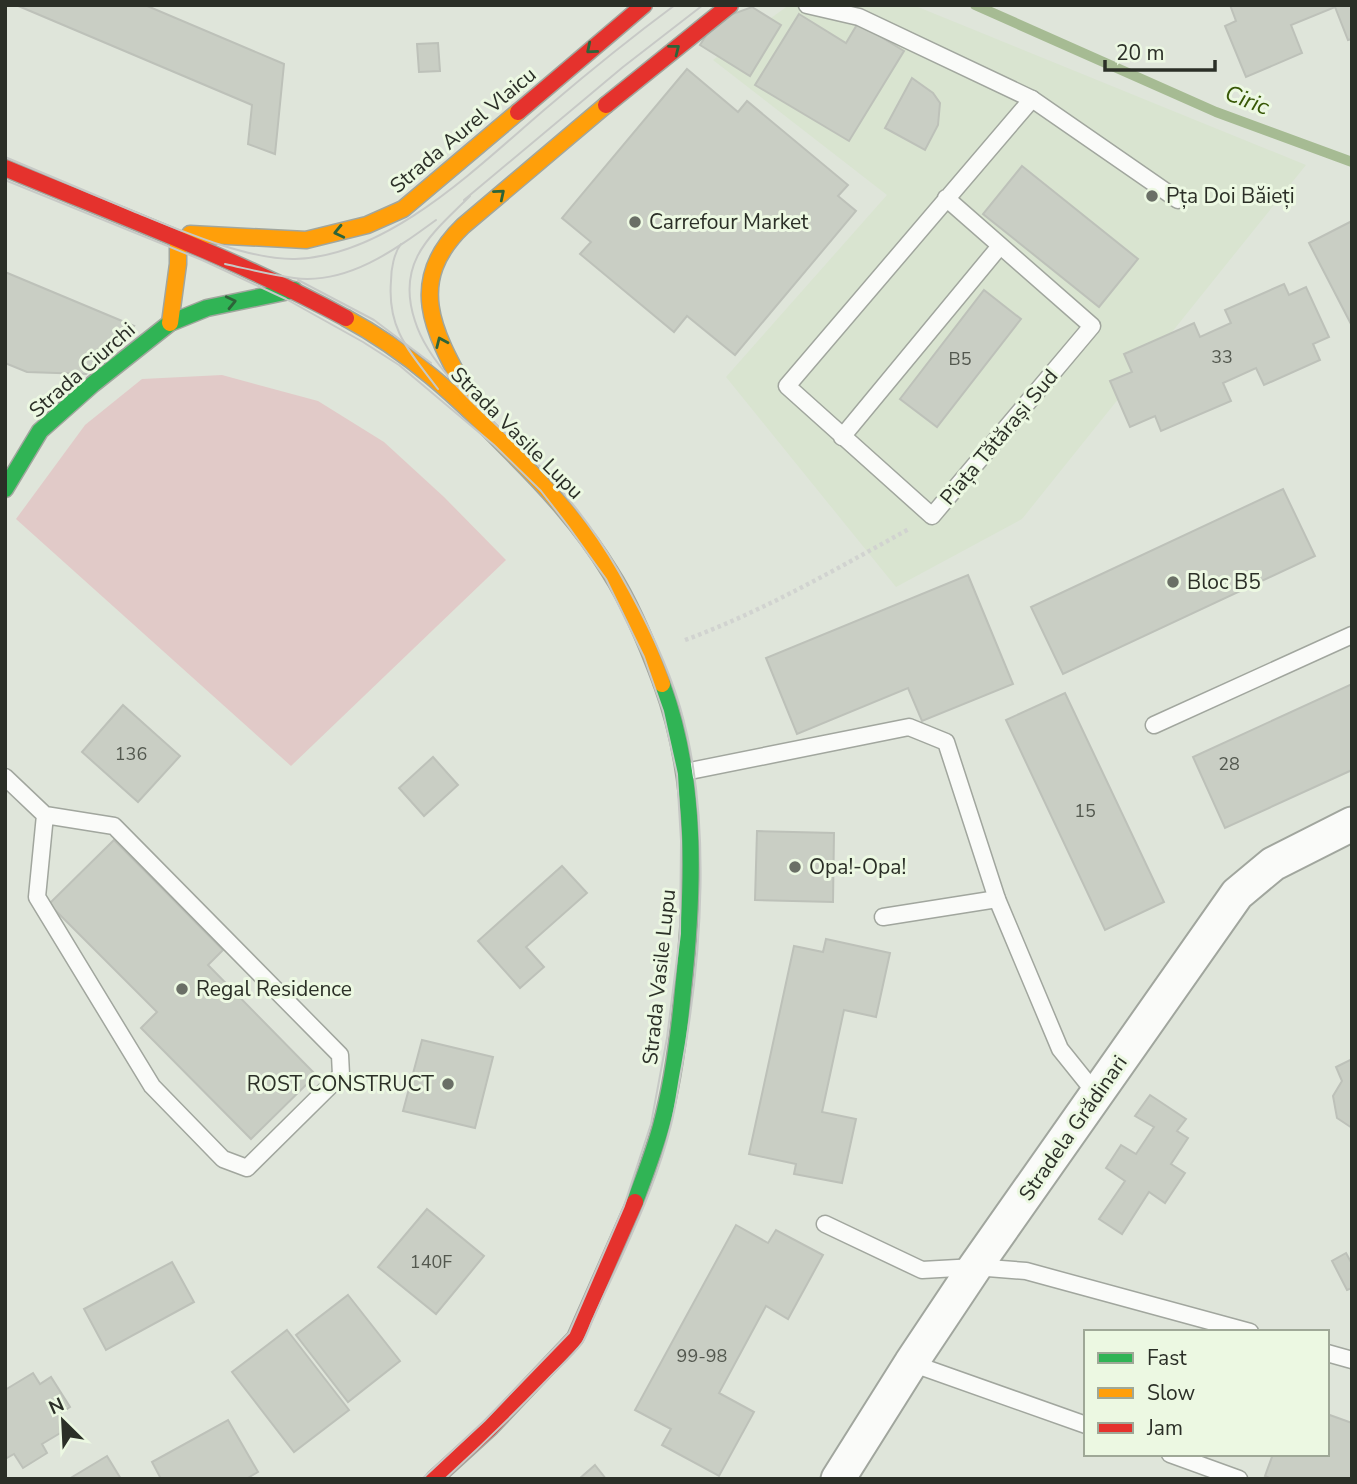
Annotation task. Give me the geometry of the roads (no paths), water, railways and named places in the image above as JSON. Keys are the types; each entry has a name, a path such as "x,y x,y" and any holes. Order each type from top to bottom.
{"main road":[{"name":"Strada Aurel Vlaicu","path":"160,233 306,240 367,225 403,209 643,5"},
{"path":"484,424 434,326 429,295 431,270 450,240 480,211 730,5"},
{"name":"Strada Vasile Lupu","path":"5,168 293,290 369,330 421,367 484,424 541,482 575,523 611,573 651,653 672,710 685,772 691,843 689,934 679,1031 661,1126 633,1209 575,1338 490,1428 434,1479"},
{"path":"170,323 178,264 178,240"},
{"name":"Strada Ciurchi","path":"5,489 40,431 93,384 170,323 207,308 293,290"}],"street":[{"name":"Stradela Grădinari","path":"838,1479 975,1267 1237,894 1273,864 1352,824"}],"lane":[{"path":"807,5 859,17 1032,99 1178,200"},
{"path":"1000,246 842,437 787,386 1032,99"},
{"name":"Piața Tătărași Sud","path":"842,437 932,516 1092,326 946,198"},
{"path":"1154,725 1352,635"},
{"path":"685,772 909,727 946,742 997,899 1060,1049 1097,1095"},
{"path":"5,777 45,815 114,826 340,1055 341,1075 247,1168 223,1159 152,1086 37,897 45,815"},
{"path":"883,917 997,899"},
{"path":"825,1224 922,1270 975,1267 1026,1271 1243,1330"},
{"path":"1329,1354 1352,1360"},
{"path":"911,1363 1084,1424"},
{"path":"1176,1456 1239,1479"}],"waterway":[{"name":"Ciric","path":"975,5 1216,112 1352,162"}],"tram line":[{"path":"5,157 170,226 234,249 295,259 331,254 366,242 433,203 596,66 675,5"},
{"path":"464,200 623,67 703,5"},
{"path":"5,180 202,260 286,299 399,365 494,445 541,491 568,526 606,579 644,657 663,711 677,774 681,841 680,934 667,1038 651,1124 624,1206 569,1333 484,1421 422,1479"},
{"path":"445,1479 582,1343 650,1192 667,1142 689,1023 699,933 700,886 697,794 690,749 674,689 645,621 612,560 578,510 533,459 455,384 424,343 415,321 410,300 410,281 414,265 431,236 470,196"},
{"path":"225,264 294,278 333,276 370,263 436,220"},
{"path":"401,244 392,271 393,313 402,340 438,389"},
{"path":"298,280 374,320 431,363"}],"place":[{"name":"Pța Doi Băieți","path":"1152,196"},
{"name":"Carrefour Market","path":"635,222"},
{"name":"Bloc B5","path":"1173,582"},
{"name":"Opa!-Opa!","path":"795,867"},
{"name":"Regal Residence","path":"182,989"},
{"name":"ROST CONSTRUCT","path":"448,1084"}]}
